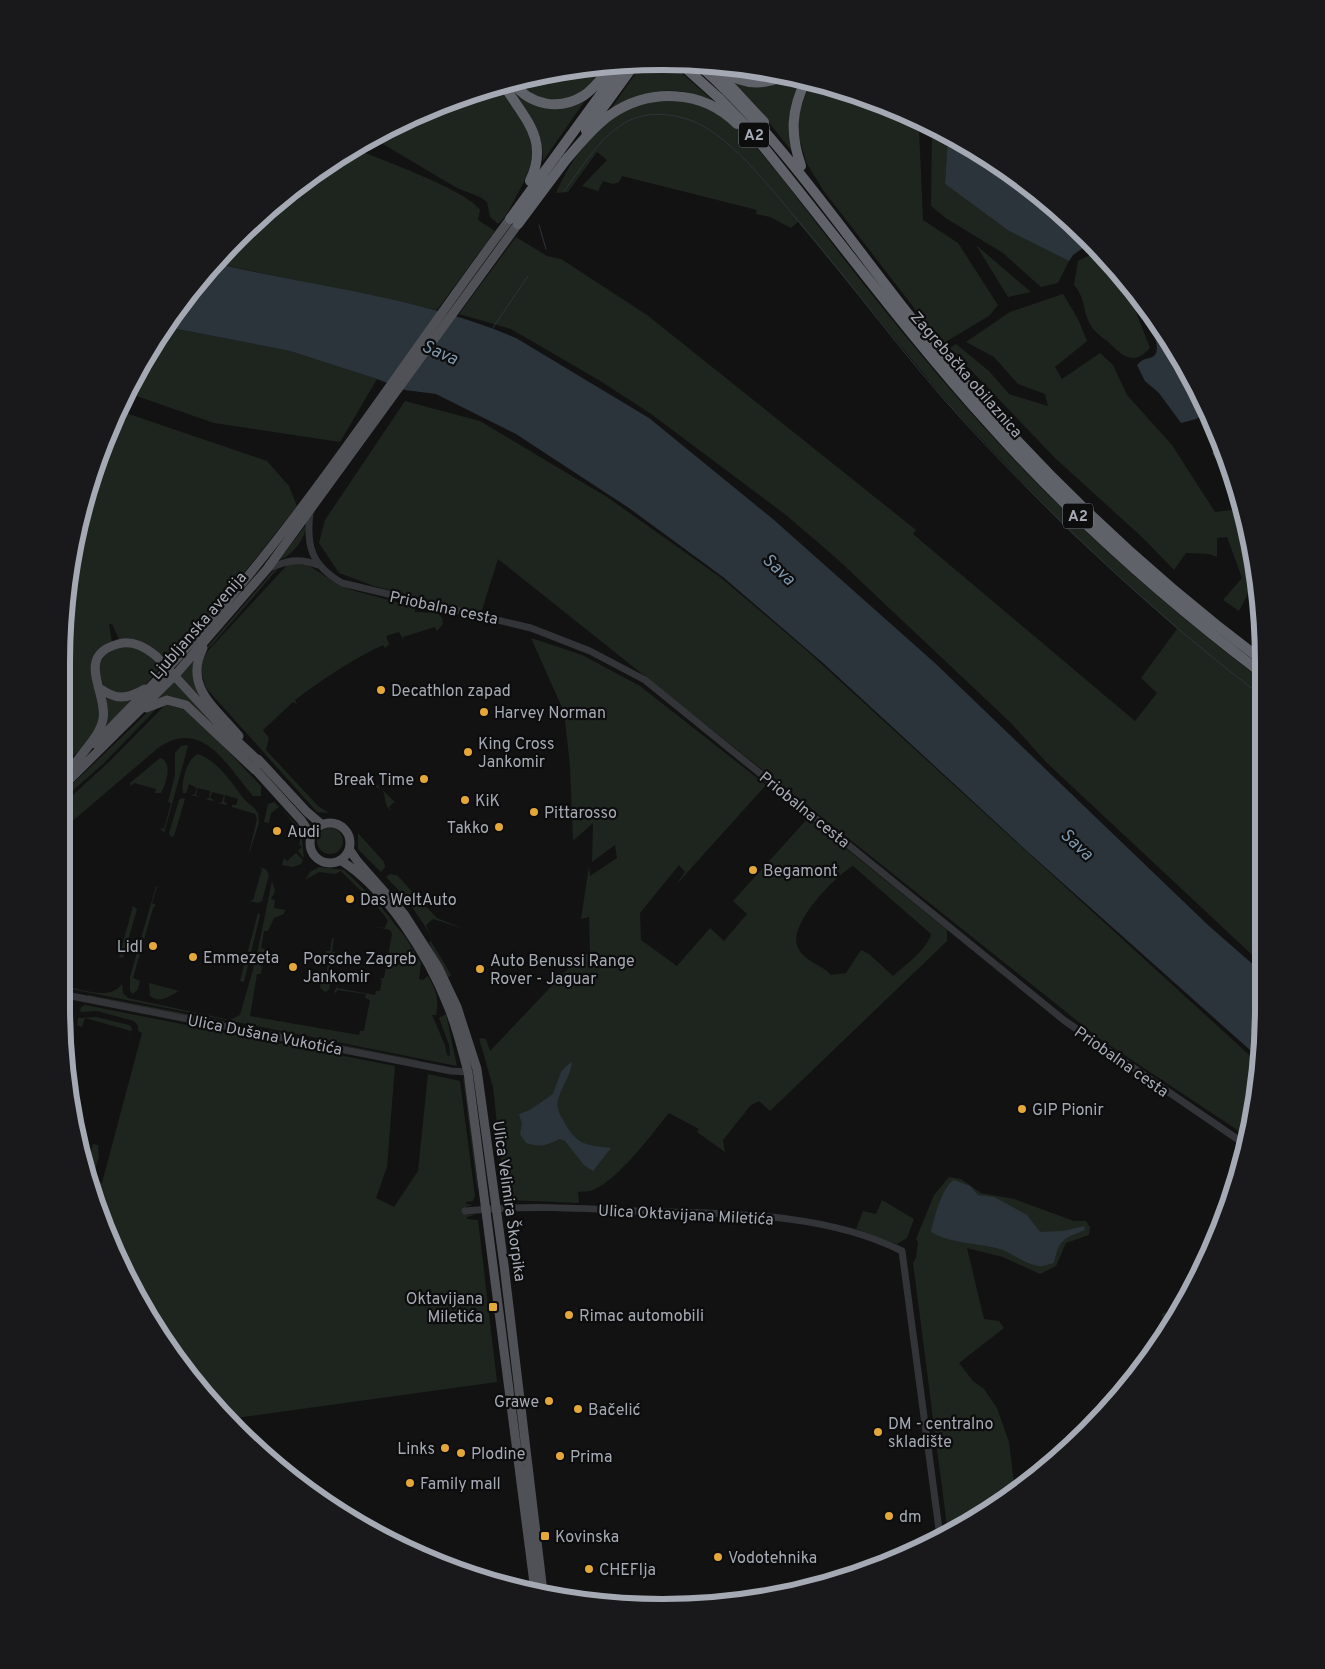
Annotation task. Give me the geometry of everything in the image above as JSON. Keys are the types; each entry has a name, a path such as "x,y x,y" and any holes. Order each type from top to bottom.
{"highway":[{"path":"514,219 629,71"},
{"name":"Zagrebačka obilaznica","path":"689,71 748,128 914,337 1018,456 1122,558 1255,667"},
{"name":"Zagrebačka obilaznica","path":"705,71 754,121 798,171 834,220 956,372 1042,468 1145,565 1255,655"},
{"path":"559,159 618,72"},
{"path":"518,88 531,99 556,105 582,96 607,73"},
{"path":"559,159 570,127 608,73"},
{"path":"719,73 744,98 800,166 830,208 834,220"},
{"path":"727,74 754,83 772,80"},
{"path":"800,166 792,127 796,103 803,87"},
{"path":"508,90 530,124 538,148 536,170 514,219"},
{"path":"559,159 621,108 656,96 680,96 705,103 734,121 804,198"}],"main road":[{"path":"337,467 514,219"},
{"name":"Ljubljanska avenija","path":"70,768 155,682 171,672 210,634 266,569 310,512 337,467"},
{"name":"Ljubljanska avenija","path":"70,779 140,712 337,467"},
{"path":"210,634 196,663 196,680 258,767 311,835"},
{"path":"77,761 102,724 104,711 94,670 100,655 119,644 137,644 156,656 258,767"},
{"path":"98,687 112,696 122,698 132,696 155,682"},
{"path":"140,712 162,701 182,703 199,715 221,739 258,767 321,824"},
{"path":"334,823 344,828 350,839 349,849 340,860 329,863 316,857 310,844 311,835 321,824 334,823"},
{"name":"Ulica Velimira Škorpika","path":"349,849 415,930 438,966 457,1007 477,1068 490,1209 534,1585"},
{"name":"Ulica Velimira Škorpika","path":"340,860 356,871 380,897 404,926 425,959 451,1012 468,1072 490,1209 504,1265 542,1587"}],"street":[{"path":"310,512 308,536 318,564"},
{"name":"Priobalna cesta","path":"266,569 289,560 305,560 318,564 332,577 352,587 486,616 560,638 614,663 645,680 1065,1021 1240,1141"},
{"name":"Ulica Dušana Vukotića","path":"70,996 451,1071 468,1072"},
{"name":"Ulica Oktavijana Miletića","path":"465,1210 532,1207 669,1211 785,1219 846,1230 902,1251 939,1531"}],"shaded area":[{"path":"678,70 716,103 686,92 660,91 635,98 608,113 637,71"},
{"path":"602,73 592,86 564,101 535,97 523,87 547,81"},
{"path":"729,78 768,79 798,86 791,115 790,133 793,153 756,106"},
{"path":"807,88 853,101 919,128 923,220 958,243 998,305 989,316 942,344 823,190 806,162 798,133 798,117"},
{"path":"511,89 541,106 589,95 543,161 541,141 529,114"},
{"path":"504,92 519,113 530,136 532,148 527,175 510,209 498,224 490,217 487,202 480,197 457,188 379,142 436,115"},
{"path":"669,98 694,104 724,117 741,130 784,180 854,272 917,350 1005,450 1066,512 1129,571 1255,675 1255,958 1046,762 1012,724 835,557 786,515 651,414 602,382 511,329 459,314 516,237 547,256 561,259 647,315 916,530 913,534 1135,721 1157,693 1141,678 1177,629 1068,530 952,408 798,222 791,228 770,217 756,214 757,210 622,176 619,182 613,184 603,181 598,191 582,186 607,160 597,152 568,192 556,193 578,154 598,130 622,111 647,102"},
{"path":"932,135 948,143 945,184 1009,231 1069,261 1058,283 1041,287 1003,253 947,219 931,206"},
{"path":"362,152 441,184 458,193 480,210 478,220 495,231 437,310 224,265 272,217 302,192"},
{"path":"976,245 1031,292 1008,297"},
{"path":"1091,254 1135,305 1150,348 1144,354 1138,357 1127,357 1091,326 1078,290 1074,285 1078,261"},
{"path":"1063,294 1078,319 1087,341 1055,367 1062,379 1100,353 1113,365 1127,395 1172,445 1215,512 1235,509 1244,547 1250,589 1239,611 1223,600 1242,578 1227,537 1217,538 1217,557 1209,554 1186,553 1174,570 1143,538 1055,458 950,348 956,344 989,371 1009,394 1048,406 1045,394 1018,384 994,357 966,342 1010,312"},
{"path":"173,328 290,351 377,379 340,442 214,423 134,395 149,366"},
{"path":"405,401 480,421 607,497 720,577 805,649 1253,1058 1241,1133 1100,1039 498,559 481,613 374,586 339,573 319,543 325,520"},
{"path":"125,413 267,461 289,486 297,506 214,611 166,662 145,644 133,640 119,639 112,624 109,624 112,642 99,652 93,661 91,671 99,701 98,725 88,742 70,758 71,624 75,585 90,509 101,472"},
{"path":"306,525 301,541 289,555 279,560"},
{"path":"289,563 308,565 340,586 415,607 415,612 438,613 442,618 443,624 437,631 435,627 403,637 404,641 399,632 386,636 389,644 385,648 383,645 371,651 327,677 295,700 297,704 293,702 263,730 269,738 266,750 318,806 329,813 317,812 206,688 200,668 205,654"},
{"path":"281,565 212,645 204,651 272,572"},
{"path":"531,638 582,655 640,686 766,785 676,885 685,872 679,865 640,913 641,940 677,966 710,928 724,941 747,914 733,901 808,818 947,930 947,941 770,1111 759,1101 751,1105 723,1140 725,1152 697,1132 699,1129 669,1113 624,1167 593,1190 578,1192 579,1203 509,1200 505,1198 493,1087 479,1038 486,1039 490,1051 583,953 590,955 589,917 581,919 589,866 590,876 617,858 615,845 592,862 593,823 573,841 570,766 564,712","holes":["853,866 931,934 925,946 893,976 869,954 861,950 846,973 831,975 801,953 796,939 799,927 814,902 835,880"]},
{"path":"131,646 142,650 161,666 147,683 134,693 117,694 108,690 102,683 99,674 100,664 105,656 115,649"},
{"path":"195,656 193,673 238,736 179,675"},
{"path":"174,681 230,741 195,709 155,701"},
{"path":"102,695 134,699 102,731"},
{"path":"162,703 103,764 70,793 70,786 150,710"},
{"path":"166,704 182,707 205,727 261,786 261,796 253,796 223,759 212,749 201,741 188,738 174,740 158,748 70,823 70,798 110,761"},
{"path":"187,745 164,833 160,828 164,829 171,803 168,802 175,775 175,753 181,746"},
{"path":"198,754 218,767 258,813 259,823 248,857 257,819 255,814 232,807 232,805 236,805 238,799 225,795 224,802 227,803 226,805 218,803 222,802 224,795 212,792 210,798 213,801 205,799 209,798 210,791 198,788 196,795 200,797 191,795 195,794 197,788 189,784 186,793 183,793 183,783 188,765 194,756"},
{"path":"160,758 166,762 168,771 161,793 155,793 156,789 134,783 131,786 130,783"},
{"path":"365,773 380,788 366,785 359,779 363,781 367,776"},
{"path":"382,789 397,804 394,802 389,807 391,810 387,806"},
{"path":"185,799 174,836 171,837 169,833 179,800"},
{"path":"274,802 279,807 271,813 269,823 264,822 268,804"},
{"path":"279,807 301,829 304,858 298,851 302,847 299,844 301,837 297,833 300,830"},
{"path":"330,828 339,832 343,841 339,850 330,854 321,850 317,841 321,832"},
{"path":"358,833 384,862 385,867 381,872 358,849"},
{"path":"296,853 303,860 301,864 293,867 282,865 284,858 287,861"},
{"path":"258,867 266,869 269,875 262,901 258,903 249,901 253,900 262,869"},
{"path":"319,867 344,870 375,900 373,903 341,871 335,874 319,872 305,880 310,872"},
{"path":"390,874 397,875 418,898 412,904 386,877"},
{"path":"272,881 275,891 271,899 275,900 274,908 285,910 284,914 274,918 268,931 264,931 261,948 265,949 264,954 260,954 259,965 262,966 261,974 257,974 250,1016 359,1035 360,1031 364,1031 370,1000 365,998 366,994 337,990 336,993 334,992 338,984 337,988 375,995 376,991 380,991 382,980 379,979 384,978 392,934 390,930 373,926 385,928 388,920 375,904 377,902 406,938 421,963 419,979 423,980 428,976 437,995 436,1015 432,1015 445,1045 447,1055 450,1056 449,1045 439,1018 446,1014 457,1066 70,989 70,987 102,993 117,989 122,984 123,993 128,998 230,1020 240,1015 256,959"},
{"path":"156,886 160,888 157,887 152,903 156,905 153,908 133,978 140,981 138,989 133,994 130,991 130,977"},
{"path":"420,900 437,918 464,929 433,919 426,925 431,935 412,907"},
{"path":"133,906 137,909 123,958 119,957"},
{"path":"258,913 260,915 244,982 240,981"},
{"path":"332,938 334,938 332,952 335,952 335,957 331,957 327,982 330,983 329,990 325,992 320,988 321,981 325,981 329,957 326,956 326,951 330,951"},
{"path":"431,941 451,975 450,977 447,976 429,943"},
{"path":"149,983 179,991 157,999 150,996"},
{"path":"87,996 224,1021 224,1023"},
{"path":"85,1005 395,1066 387,1167 376,1198 394,1207 418,1171 428,1074 460,1081 475,1196 473,1201 466,1202 466,1204 473,1205 466,1207 466,1214 475,1215 467,1217 467,1219 478,1220 497,1382 237,1418 192,1367 149,1303 131,1269 101,1197 96,1182 102,1183 142,1033 138,1031 138,1026 134,1021 97,1011 80,1012 81,1007"},
{"path":"96,1017 129,1025 132,1028 120,1073 131,1031 85,1018 82,1027 77,1025 78,1018"},
{"path":"247,1027 418,1060 418,1061"},
{"path":"463,1078 467,1082 478,1188 477,1188"},
{"path":"93,1144 98,1145 99,1157 94,1172 89,1158"},
{"path":"949,1177 961,1179 981,1193 1014,1199 1074,1221 1086,1221 1090,1227 1089,1235 1066,1243 1056,1266 1040,1274 1003,1257 967,1248 984,1319 999,1321 1004,1328 959,1363 973,1381 984,1389 997,1408 1009,1442 1014,1483 947,1526 913,1263 916,1258 918,1242 916,1239 934,1195"},
{"path":"882,1200 914,1219 907,1238 897,1244 856,1229 863,1211 876,1214"},
{"path":"1170,1312 1163,1324 1162,1313"}],"water":[{"path":"948,143 992,170 1023,192 1053,217 1084,247 1073,255 1069,261 1009,231 945,184"},
{"name":"Sava","path":"224,265 367,294 443,312 480,324 516,338 649,418 774,520 936,664 1209,926 1255,966 1253,1053 1028,852 823,663 723,577 629,508 516,434 436,394 405,390 290,351 173,328 192,302"},
{"path":"1153,330 1176,366 1194,400 1201,416 1196,419 1181,423 1159,393 1145,381 1137,365 1156,353"},
{"path":"1215,449 1224,472 1212,453"},
{"path":"572,1061 570,1071 557,1102 560,1114 576,1138 593,1146 611,1148 593,1171 584,1165 565,1141 560,1139 540,1146 526,1143 520,1134 522,1124 519,1114 530,1110 553,1094 561,1072"},
{"path":"954,1180 970,1186 978,1195 994,1197 1027,1215 1040,1232 1063,1231 1084,1226 1085,1230 1063,1241 1060,1244 1054,1263 1044,1266 1034,1265 1003,1250 940,1236 931,1232 932,1226 942,1196"}],"waterway":[{"path":"564,191 600,143 628,121 645,115 664,115 687,119 702,125 717,135 746,161 773,190 944,400 1002,462 1073,533 1146,601 1255,691"},
{"path":"539,225 546,249"},
{"path":"492,329 528,276"}],"place":[{"name":"Decathlon zapad","path":"381,690"},
{"name":"Harvey Norman","path":"484,712"},
{"name":"King Cross Jankomir","path":"468,752"},
{"name":"Break Time","path":"424,779"},
{"name":"KiK","path":"465,800"},
{"name":"Pittarosso","path":"534,812"},
{"name":"Takko","path":"499,827"},
{"name":"Audi","path":"277,831"},
{"name":"Begamont","path":"753,870"},
{"name":"Das WeltAuto","path":"350,899"},
{"name":"Lidl","path":"153,946"},
{"name":"Emmezeta","path":"193,957"},
{"name":"Porsche Zagreb Jankomir","path":"293,967"},
{"name":"Auto Benussi Range Rover - Jaguar","path":"480,969"},
{"name":"GIP Pionir","path":"1022,1109"},
{"name":"Oktavijana Miletića","path":"493,1307"},
{"name":"Rimac automobili","path":"569,1315"},
{"name":"Grawe","path":"549,1401"},
{"name":"Bačelić","path":"578,1409"},
{"name":"DM - centralno skladište","path":"878,1432"},
{"name":"Links","path":"445,1448"},
{"name":"Plodine","path":"461,1453"},
{"name":"Prima","path":"560,1456"},
{"name":"Family mall","path":"410,1483"},
{"name":"dm","path":"889,1516"},
{"name":"Kovinska","path":"545,1536"},
{"name":"Vodotehnika","path":"718,1557"},
{"name":"CHEFlja","path":"589,1569"}]}
